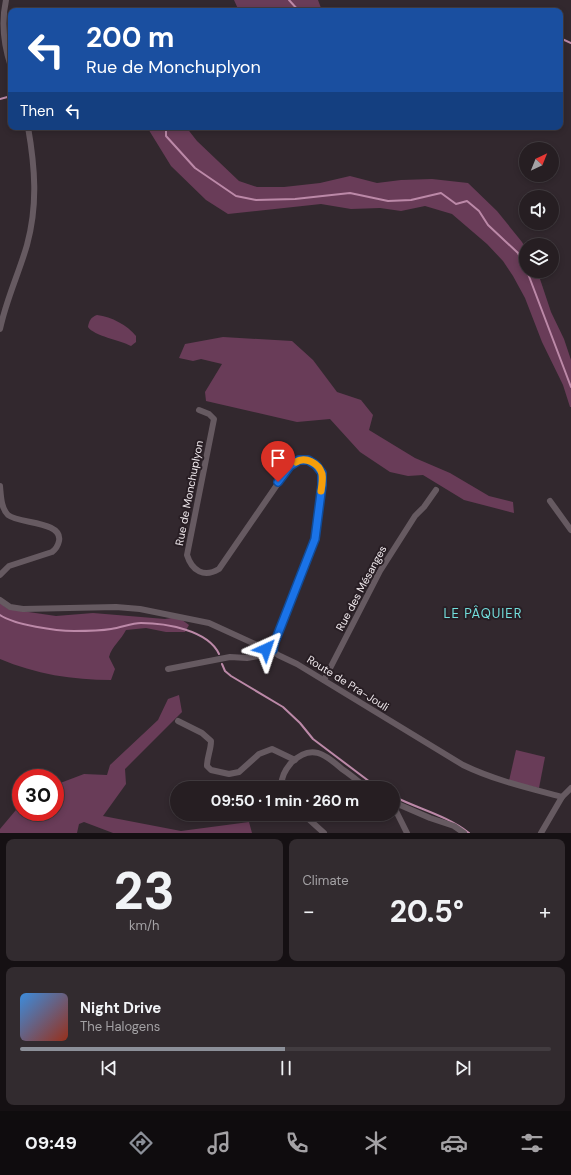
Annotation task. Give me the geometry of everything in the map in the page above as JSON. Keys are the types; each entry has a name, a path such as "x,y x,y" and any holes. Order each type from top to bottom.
{"street":[{"path":"6,0 3,28 8,58"},
{"path":"0,329 27,246 32,220 35,178 28,130"},
{"name":"Rue de Monchuplyon","path":"199,410 209,414 214,419 187,556 190,565 196,570 204,573 212,573 219,569 290,466 299,460 308,460 316,465 322,473 322,485 315,539 273,650"},
{"path":"0,486 2,504 8,515 14,518 50,527 56,531 59,539 57,547 52,552 9,566 0,575"},
{"name":"Rue des Mésanges","path":"324,680 380,571 415,516 424,507 436,490"},
{"path":"550,501 571,530"},
{"name":"Route de Pra-Jouli","path":"0,600 10,607 23,609 116,607 140,608 209,623 266,649 273,650 278,656 297,664 463,765 482,774 562,797"},
{"path":"168,668 230,657 247,658 259,656 266,649"},
{"path":"178,721 202,733 211,741 207,766 211,770 229,774 239,772 259,754 272,749 295,760"},
{"path":"281,781 281,778 287,768 295,760 307,753 315,752 325,755 358,781"},
{"path":"541,833 562,797 571,788"},
{"path":"400,807 454,826 464,833"},
{"path":"400,818 407,833"},
{"path":"311,821 324,833"}],"shaded area":[{"path":"234,0 318,0 321,8 238,8"},
{"path":"149,130 188,130 197,141 239,181 257,187 284,187 320,183 350,176 377,183 401,180 432,179 468,183 497,211 519,238 519,278 539,278 551,312 564,339 571,360 571,407 563,385 542,342 525,298 513,276 503,261 487,244 452,214 425,206 401,211 380,208 351,209 321,204 228,214 206,200 171,166"},
{"path":"97,315 114,320 124,325 136,336 136,342 131,346 91,330 88,327 89,323 92,318"},
{"path":"223,337 292,341 313,360 337,392 361,400 373,415 369,430 415,458 450,473 489,496 513,502 514,513 464,500 423,475 408,476 390,472 360,452 330,419 297,422 206,401 205,392 222,364 201,359 193,361 179,358 185,344"},
{"path":"0,603 8,609 56,616 93,613 165,619 178,617 189,625 185,632 166,632 146,628 126,630 109,657 115,669 111,680 83,679 27,669 0,659"},
{"path":"179,695 182,712 125,769 126,784 103,816 181,831 249,822 252,833 113,833 84,822 79,824 77,833 0,833 0,829 12,815 12,821 64,821 64,782 84,774 107,775 110,765 158,720 168,699"},
{"path":"516,750 545,757 539,788 509,781"}],"waterway":[{"path":"289,0 296,8"},
{"path":"563,39 571,43"},
{"path":"0,99 8,97"},
{"path":"166,130 166,136 195,168 236,196 256,200 295,199 350,193 388,201 411,200 441,193 456,204 467,201 479,211 488,225 519,255"},
{"path":"530,278 571,387"},
{"path":"0,615 15,622 47,629 66,631 102,630 141,623 162,624 185,630 206,639 219,654"},
{"path":"222,664 225,671 231,676 283,707 300,723 313,739 369,781"},
{"path":"400,800 451,821 469,833"}],"slow traffic":[{"path":"296,462 299,460 308,460 316,465 322,473 321,491"}],"district":[{"name":"LE PÂQUIER","path":"483,613"}],"route":[{"path":"266,649 273,650 315,539 322,485 322,473 316,465 308,460 299,460 290,466 278,482"}]}
